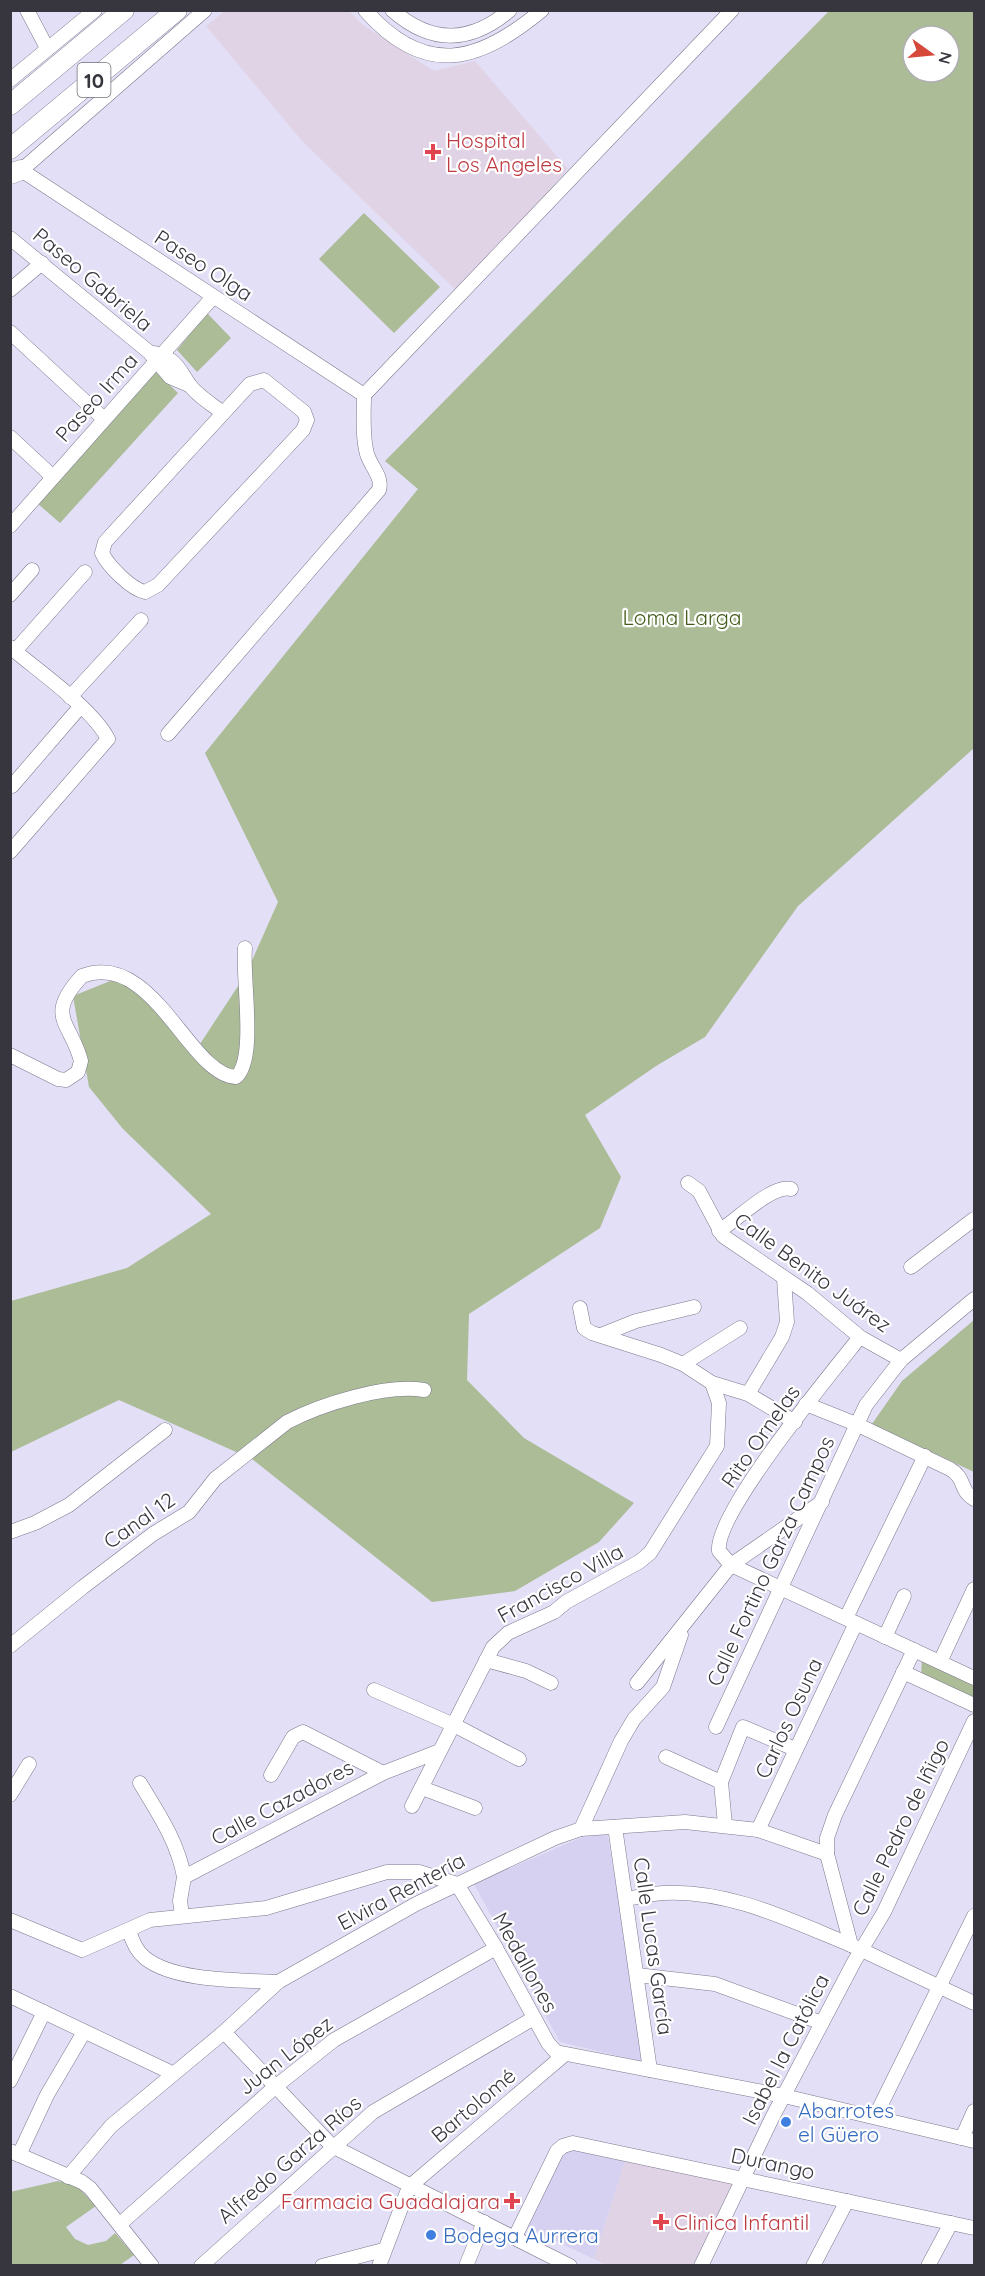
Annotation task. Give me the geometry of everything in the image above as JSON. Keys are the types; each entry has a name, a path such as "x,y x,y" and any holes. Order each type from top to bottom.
{"highway":[{"name":"10","path":"10,105 124,10"},
{"name":"10","path":"10,149 177,10"}],"street":[{"path":"27,10 47,48"},
{"path":"10,80 95,10"},
{"path":"14,174 205,10"},
{"path":"365,10 395,39 411,47 438,55 454,56 489,47 508,37 542,10"},
{"path":"392,10 422,29 458,37 479,32 510,10"},
{"path":"168,734 376,495 380,480 370,462 365,444 364,395 732,10"},
{"name":"Paseo Olga","path":"14,174 213,297 364,395"},
{"name":"Paseo Gabriela","path":"10,238 156,357 170,377 189,385 223,413"},
{"path":"10,290 42,263"},
{"name":"Paseo Irma","path":"10,526 105,419 156,357 213,297"},
{"path":"10,332 105,419"},
{"path":"260,379 271,383 302,409 307,420 300,434 158,585 149,591 142,592 107,561 102,548 223,413 250,384 260,379"},
{"path":"10,437 53,477"},
{"path":"10,595 33,570"},
{"path":"85,572 13,649 75,702 106,735"},
{"path":"12,786 141,620"},
{"path":"10,841 106,735"},
{"path":"10,852 106,735"},
{"path":"10,1055 58,1079 66,1080 81,1068 79,1053 65,1028 62,1014 64,999 82,976 106,972 131,981 155,1002 209,1062 226,1075 236,1077 243,1068 247,1042 243,965 245,948"},
{"name":"Calle Benito Juárez","path":"688,1182 699,1191 719,1231 784,1279 807,1293 860,1337 901,1360"},
{"path":"719,1231 765,1197 782,1189 792,1189"},
{"path":"911,1267 975,1219"},
{"path":"748,1394 782,1337 787,1322 784,1279"},
{"name":"Calle Fortino Garza Campos","path":"719,1721 856,1424 872,1395 901,1360 975,1299"},
{"path":"601,1335 636,1321 694,1307"},
{"path":"580,1308 580,1320 584,1328 683,1364 712,1383 748,1394 795,1422"},
{"path":"683,1364 740,1328"},
{"name":"Rito Ornelas","path":"731,1565 718,1551 722,1533 760,1466 860,1337"},
{"name":"Francisco Villa","path":"486,1660 493,1647 508,1633 554,1612 566,1602 639,1563 650,1553 717,1446 719,1403 712,1383"},
{"name":"Canal 12","path":"10,1646 153,1534 189,1512 215,1479 287,1422 301,1415 381,1390 405,1387 424,1390"},
{"path":"806,1404 856,1424 960,1475 965,1492 975,1499"},
{"path":"10,1532 35,1523 69,1505 165,1430"},
{"name":"Carlos Osuna","path":"758,1830 925,1456"},
{"path":"637,1683 731,1565 822,1502"},
{"path":"731,1565 975,1678"},
{"path":"940,1662 975,1589"},
{"path":"885,1637 904,1596"},
{"path":"581,1829 621,1741 634,1719 663,1687 683,1627"},
{"path":"856,1947 827,1854 827,1838 835,1815 914,1650"},
{"path":"412,1806 437,1752 454,1725 486,1660 526,1671 551,1683"},
{"path":"903,1672 975,1705"},
{"path":"374,1690 454,1725 519,1760"},
{"name":"Calle Pedro de Iñigo","path":"856,1947 884,1912 975,1721"},
{"path":"725,1825 721,1782 743,1727 795,1749"},
{"path":"271,1775 293,1737 303,1732 383,1773"},
{"name":"Calle Cazadores","path":"184,1877 383,1773 437,1752"},
{"path":"666,1757 721,1782"},
{"path":"10,1795 29,1764"},
{"path":"140,1783 173,1839 181,1860 184,1877 180,1901 182,1915"},
{"path":"422,1788 475,1808"},
{"name":"Elvira Rentería","path":"68,2177 111,2126 224,2032 279,1982 457,1884 555,1838 581,1829 670,1822 725,1825 758,1830 827,1854"},
{"name":"Calle Lucas García","path":"615,1827 650,2070"},
{"path":"10,1920 82,1950 150,1920 266,1908 387,1872 419,1872 457,1884"},
{"name":"Medallones","path":"457,1884 496,1948 551,2048 564,2055"},
{"path":"626,1899 663,1893 719,1898 760,1909 856,1947 975,2003"},
{"path":"875,2117 975,1916"},
{"path":"129,1930 138,1951 160,1967 215,1978 279,1982"},
{"name":"Isabel la Católica","path":"701,2265 822,2023 856,1947"},
{"name":"Juan López","path":"120,2224 275,2088 334,2040 496,1948"},
{"path":"637,1975 695,1980 723,1986 822,2023"},
{"path":"10,1996 172,2073"},
{"path":"10,2081 44,2012"},
{"name":"Alfredo Garza Ríos","path":"201,2265 332,2146 373,2112 534,2018"},
{"path":"84,2032 15,2153 90,2188 152,2265"},
{"path":"224,2032 332,2146 409,2187 570,2265"},
{"path":"564,2055 784,2096 968,2140 975,2111"},
{"name":"Bartolomé","path":"409,2187 564,2055"},
{"name":"Durango","path":"514,2237 557,2151 563,2146 580,2144 975,2228"},
{"path":"379,2265 409,2187"},
{"path":"813,2265 848,2201"},
{"path":"466,2265 484,2222"},
{"path":"928,2265 951,2223"},
{"path":"322,2265 383,2250"}],"shaded area":[{"name":"Hospital Los Angeles","path":"225,11 349,11 363,25 434,71 475,61 568,169 459,293 302,141 206,26"},
{"path":"607,1833 648,2063 560,2042 474,1884 580,1838"},
{"path":"571,2149 625,2161 594,2259 530,2229 526,2222 564,2152"},
{"name":"Clinica Infantil","path":"625,2161 735,2184 693,2265 607,2265 594,2259"}],"green space":[{"name":"Loma Larga","path":"829,11 974,11 974,748 798,906 705,1037 656,1066 585,1115 621,1177 600,1228 469,1314 467,1380 524,1438 634,1503 599,1542 515,1591 432,1602 252,1459 119,1400 11,1452 11,1301 127,1268 211,1214 123,1129 89,1087 73,996 120,977 200,1044 246,974 278,902 205,753 418,489 385,461"},
{"path":"364,213 440,287 394,333 319,259"},
{"path":"207,313 231,338 197,372 177,350"},
{"path":"156,372 178,393 60,523 37,503"},
{"path":"974,1320 974,1472 872,1424 902,1381"},
{"path":"922,1659 974,1682 974,1702 921,1676"},
{"path":"58,2181 77,2186 96,2206 66,2227 75,2239 88,2245 106,2241 115,2233 134,2255 120,2265 11,2265 10,2192"}],"place":[{"name":"Hospital Los Angeles","path":"433,152"},
{"name":"Abarrotes el Güero","path":"786,2122"},
{"name":"Farmacia Guadalajara","path":"512,2201"},
{"name":"Clinica Infantil","path":"661,2222"},
{"name":"Bodega Aurrera","path":"431,2235"}]}
